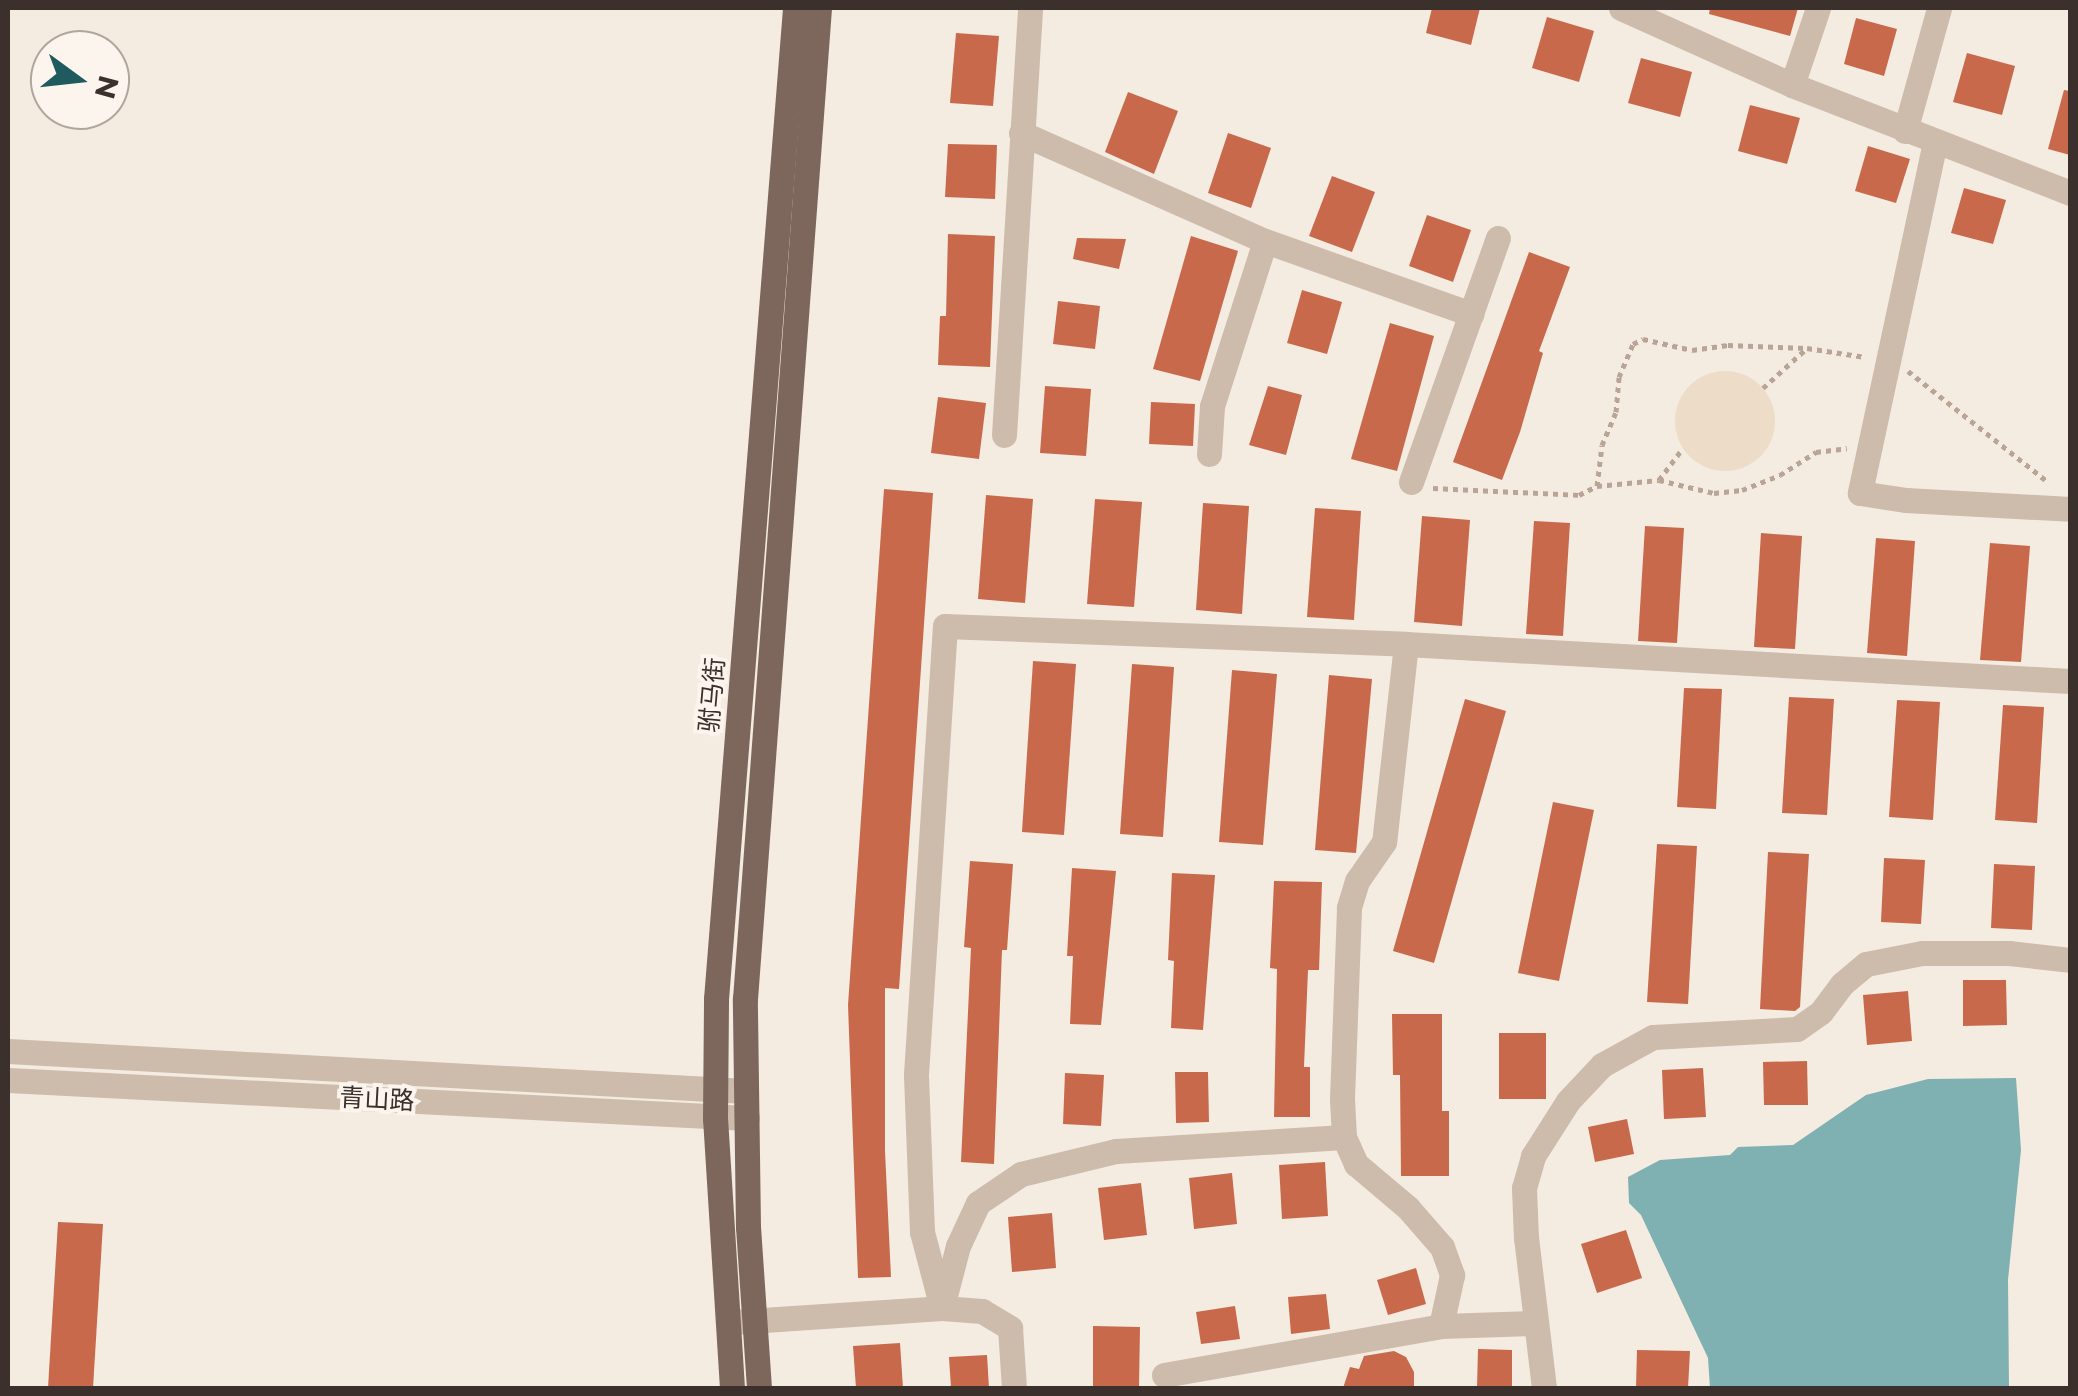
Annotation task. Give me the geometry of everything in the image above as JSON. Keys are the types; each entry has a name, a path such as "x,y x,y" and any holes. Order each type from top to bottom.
{"main road":[{"name":"驸马街","path":"732,1388 715,1118 716,999 795,8"},
{"path":"759,1388 745,999 819,8"}],"street":[{"path":"1004,435 1030,8"},
{"path":"1621,8 1792,85 2070,193"},
{"path":"1792,85 1818,8"},
{"path":"1905,131 1938,8"},
{"path":"1021,134 1266,241 1471,314"},
{"path":"1935,142 1860,493 1906,500 2063,498"},
{"path":"1411,482 1498,238"},
{"path":"1209,454 1212,406 1266,241"},
{"path":"942,1308 922,1232 916,1074 945,626 1406,644 2070,682"},
{"path":"1406,644 1384,842 1357,880 1349,908 1344,1137 1356,1164 1408,1208 1442,1247 1452,1275 1441,1326"},
{"path":"1544,1388 1524,1188 1533,1156 1568,1101 1602,1065 1654,1037 1797,1029 1820,1012 1842,984 1866,964 1922,953 2010,953 2070,960"},
{"name":"青山路","path":"8,1051 746,1091"},
{"name":"青山路","path":"8,1080 747,1118"},
{"path":"942,1308 958,1246 978,1202 1022,1174 1116,1151 1344,1137"},
{"path":"728,1322 942,1308 982,1311 1010,1328 1014,1388"},
{"path":"1164,1375 1441,1326 1536,1323"}],"path":[{"path":"1597,486 1602,445 1616,412 1618,377 1633,344 1643,338 1692,350 1728,345 1889,350 2063,498"},
{"path":"1763,388 1807,348"},
{"path":"1411,482 1428,488 1579,496 1597,486 1658,480 1714,492 1742,490 1780,475 1816,452 1842,447 1868,454"},
{"path":"1658,480 1682,449"}],"shaded area":[{"path":"1725,371 1753,379 1767,393 1775,421 1767,449 1753,463 1725,471 1697,463 1683,449 1675,421 1683,393 1697,379"}],"water":[{"path":"2016,1078 2021,1150 2008,1280 2009,1388 1710,1388 1708,1358 1641,1215 1629,1203 1628,1177 1660,1160 1730,1155 1738,1147 1793,1145 1866,1095 1928,1079"}],"building":[{"path":"1432,8 1480,8 1471,45 1426,33"},
{"path":"1710,8 1798,8 1790,36 1709,14"},
{"path":"1547,17 1594,31 1579,82 1532,68"},
{"path":"1856,18 1897,29 1884,76 1844,64"},
{"path":"956,33 999,36 993,106 950,103"},
{"path":"1967,53 2015,66 2002,115 1953,102"},
{"path":"1641,58 1692,72 1680,117 1628,103"},
{"path":"2064,90 2070,91 2070,155 2048,149"},
{"path":"1128,92 1178,111 1154,174 1105,152"},
{"path":"1750,105 1800,118 1787,164 1738,151"},
{"path":"1228,133 1271,148 1251,208 1208,193"},
{"path":"948,144 997,145 995,199 945,197"},
{"path":"1868,146 1910,159 1896,203 1855,191"},
{"path":"1332,176 1375,192 1352,252 1309,236"},
{"path":"1964,188 2006,200 1993,244 1951,233"},
{"path":"1427,215 1471,230 1453,282 1409,266"},
{"path":"948,234 995,236 990,367 938,365 940,316 946,316"},
{"path":"1191,236 1238,251 1200,381 1153,369"},
{"path":"1077,238 1126,239 1119,269 1073,259"},
{"path":"1529,252 1570,267 1539,351 1543,353 1502,480 1453,462"},
{"path":"1302,290 1342,302 1327,354 1287,343"},
{"path":"1058,301 1100,306 1095,349 1053,344"},
{"path":"1390,323 1434,336 1397,471 1351,459"},
{"path":"1045,386 1091,389 1086,456 1040,453"},
{"path":"1268,386 1302,395 1286,455 1249,445"},
{"path":"938,397 986,403 979,459 931,453"},
{"path":"1151,402 1195,404 1193,446 1149,444"},
{"path":"884,489 933,493 899,989 885,988 885,1151 891,1277 858,1278 848,1005"},
{"path":"986,495 1033,499 1025,603 978,599"},
{"path":"1095,499 1142,502 1134,607 1087,604"},
{"path":"1203,503 1249,506 1242,614 1196,610"},
{"path":"1315,508 1361,511 1354,620 1307,617"},
{"path":"1422,516 1470,520 1462,626 1414,622"},
{"path":"1534,521 1570,523 1563,636 1526,634"},
{"path":"1645,526 1684,528 1677,643 1638,641"},
{"path":"1761,533 1802,536 1795,649 1754,647"},
{"path":"1876,538 1915,541 1907,656 1867,653"},
{"path":"1990,543 2030,546 2021,662 1980,660"},
{"path":"1033,661 1076,664 1064,835 1022,832"},
{"path":"1132,664 1174,667 1163,837 1120,834"},
{"path":"1232,670 1277,674 1263,845 1219,842"},
{"path":"1329,675 1372,679 1356,853 1315,850"},
{"path":"1684,688 1722,689 1716,809 1677,807"},
{"path":"1789,697 1834,699 1827,815 1782,813"},
{"path":"1465,699 1506,711 1434,963 1393,951"},
{"path":"1897,700 1940,702 1933,820 1889,817"},
{"path":"2003,705 2044,707 2037,823 1995,820"},
{"path":"1553,802 1594,810 1559,981 1518,973"},
{"path":"1657,844 1697,846 1688,1004 1647,1002"},
{"path":"1768,852 1809,854 1800,1007 1795,1011 1760,1009"},
{"path":"1884,858 1925,860 1921,924 1881,922"},
{"path":"970,861 1013,864 1007,950 1002,950 994,1164 961,1162 971,948 964,947"},
{"path":"1994,864 2035,866 2032,930 1991,928"},
{"path":"1072,868 1116,871 1101,1025 1070,1024 1073,956 1067,956"},
{"path":"1172,873 1215,875 1203,1030 1171,1028 1174,961 1168,960"},
{"path":"1274,881 1322,882 1319,970 1308,970 1304,1067 1310,1067 1310,1117 1274,1117 1277,969 1270,968"},
{"path":"1963,980 2006,980 2007,1025 1963,1026"},
{"path":"1908,991 1912,1041 1867,1045 1863,995"},
{"path":"1392,1014 1442,1014 1442,1111 1449,1111 1449,1176 1401,1176 1400,1075 1393,1075"},
{"path":"1499,1033 1546,1033 1546,1099 1499,1099"},
{"path":"1807,1061 1808,1105 1764,1105 1763,1062"},
{"path":"1703,1068 1706,1117 1664,1119 1662,1070"},
{"path":"1175,1072 1208,1072 1209,1122 1176,1123"},
{"path":"1065,1073 1104,1075 1101,1126 1063,1124"},
{"path":"1627,1119 1634,1154 1595,1162 1588,1127"},
{"path":"1325,1162 1328,1216 1282,1219 1279,1165"},
{"path":"1232,1173 1237,1224 1194,1229 1189,1178"},
{"path":"1141,1183 1147,1235 1104,1240 1098,1188"},
{"path":"1052,1213 1056,1268 1012,1272 1008,1217"},
{"path":"58,1222 103,1224 93,1388 48,1388"},
{"path":"1626,1230 1642,1278 1597,1293 1581,1244"},
{"path":"1416,1268 1426,1304 1388,1315 1377,1280"},
{"path":"1326,1294 1330,1329 1291,1334 1288,1297"},
{"path":"1235,1306 1240,1339 1201,1344 1196,1312"},
{"path":"1093,1326 1140,1327 1139,1387 1093,1387"},
{"path":"900,1343 903,1388 856,1388 853,1346"},
{"path":"1478,1349 1512,1350 1512,1388 1477,1388"},
{"path":"1637,1350 1690,1351 1688,1388 1636,1388"},
{"path":"1394,1351 1406,1357 1414,1372 1414,1388 1343,1388 1350,1367 1359,1369 1364,1356"},
{"path":"987,1355 989,1388 951,1388 949,1357"}]}
